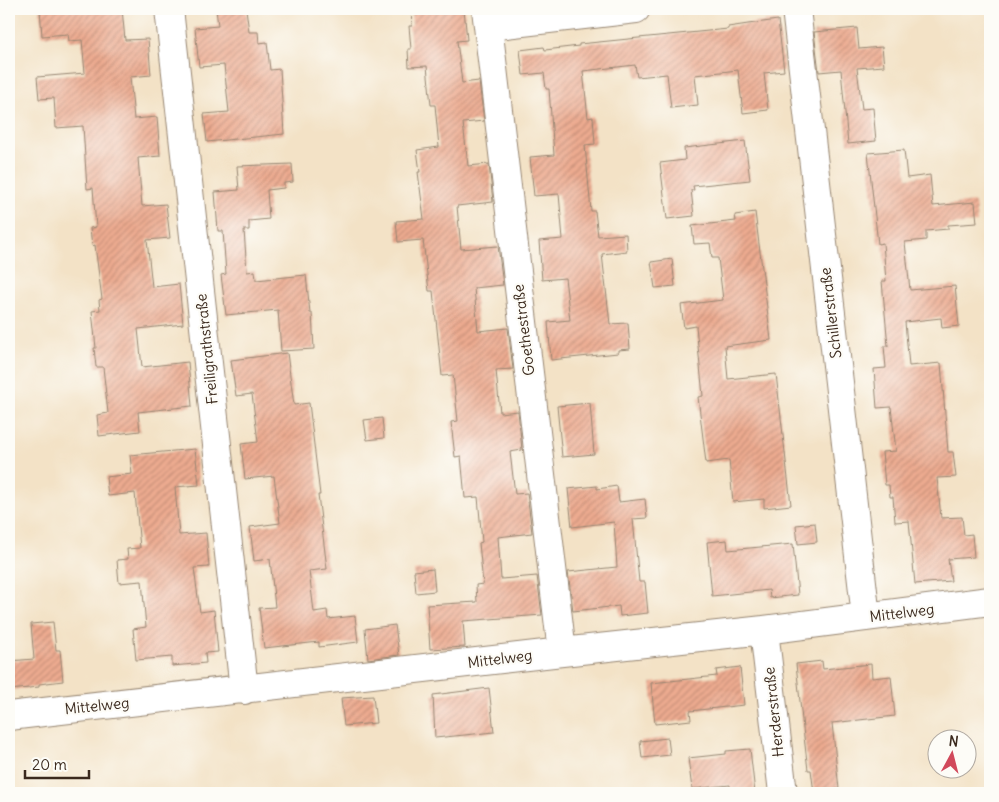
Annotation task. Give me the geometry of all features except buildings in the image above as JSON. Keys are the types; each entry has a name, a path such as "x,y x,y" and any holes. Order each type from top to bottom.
{"street":[{"name":"Freiligrathstraße","path":"169,9 244,690"},
{"path":"487,17 636,9"},
{"name":"Schillerstraße","path":"796,9 866,617"},
{"name":"Goethestraße","path":"487,17 562,652"},
{"name":"Mittelweg","path":"9,716 764,630 990,601"},
{"name":"Herderstraße","path":"764,630 783,793"}]}
